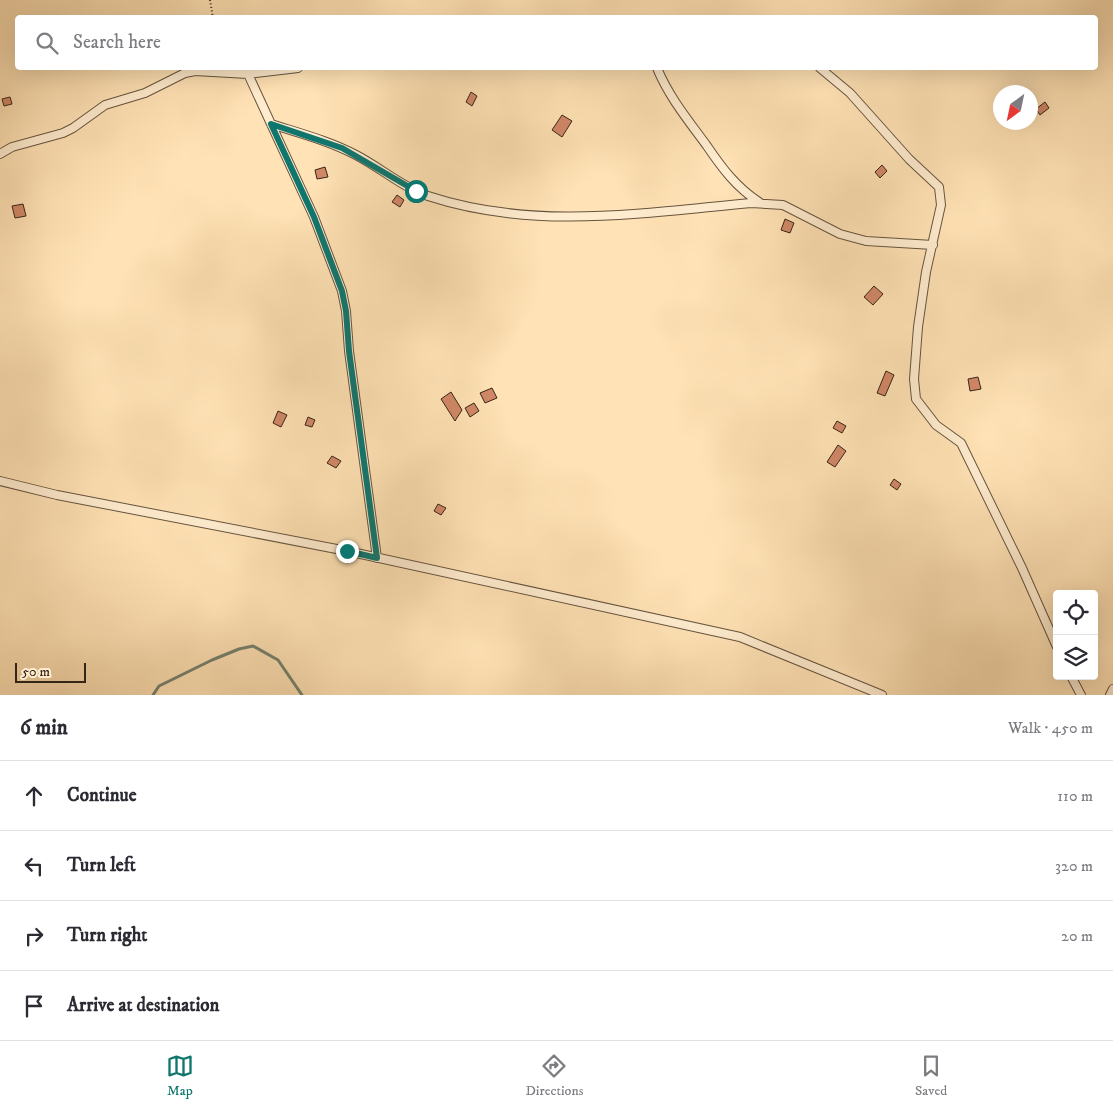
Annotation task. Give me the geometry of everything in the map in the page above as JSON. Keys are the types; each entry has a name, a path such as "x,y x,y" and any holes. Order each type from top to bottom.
{"street":[{"path":"0,154 12,147 63,133 105,105 145,93 185,73 195,71 248,74 281,70"},
{"path":"658,70 676,105 733,182 761,203"},
{"path":"822,70 850,93 909,159 939,187 941,205 926,272 918,327 914,379 916,399 936,425 961,443 1022,568 1053,638"},
{"path":"248,74 314,217 342,291 377,558"},
{"path":"271,124 342,148 403,184 429,196 471,208 510,215 552,218 608,216 761,203 783,206 840,234 866,241 933,245"},
{"path":"0,481 66,497 377,558 740,637 882,695"},
{"path":"1073,680 1080,695"},
{"path":"1110,695 1113,689"}],"path":[{"path":"210,0 212,15"}],"building":[{"path":"471,92 477,96 472,106 466,102"},
{"path":"10,97 12,104 4,106 2,99"},
{"path":"1045,102 1049,108 1040,115 1038,107"},
{"path":"562,115 572,121 562,137 552,130"},
{"path":"882,165 887,171 880,178 875,172"},
{"path":"325,167 328,177 317,179 315,170"},
{"path":"397,195 404,200 400,207 392,202"},
{"path":"23,204 26,216 15,218 12,206"},
{"path":"785,219 794,223 790,233 781,230"},
{"path":"874,286 883,294 873,305 864,297"},
{"path":"886,371 894,375 885,396 877,393"},
{"path":"978,377 981,389 970,391 968,379"},
{"path":"492,388 497,398 485,403 480,393"},
{"path":"451,392 462,410 455,421 441,399"},
{"path":"474,403 479,411 470,417 465,408"},
{"path":"278,411 287,415 281,427 273,423"},
{"path":"308,417 315,420 312,427 305,425"},
{"path":"837,421 846,426 842,433 833,428"},
{"path":"838,445 846,451 835,467 827,462"},
{"path":"332,456 341,461 336,468 327,463"},
{"path":"894,479 901,484 897,490 890,485"},
{"path":"438,504 446,508 441,515 434,511"}],"waterway":[{"path":"153,695 159,686 212,660 239,649 253,646 278,660 302,695"}],"route":[{"path":"347,551 377,558 349,351 346,311 342,291 327,249 292,167 271,124 342,148 416,191"}]}
